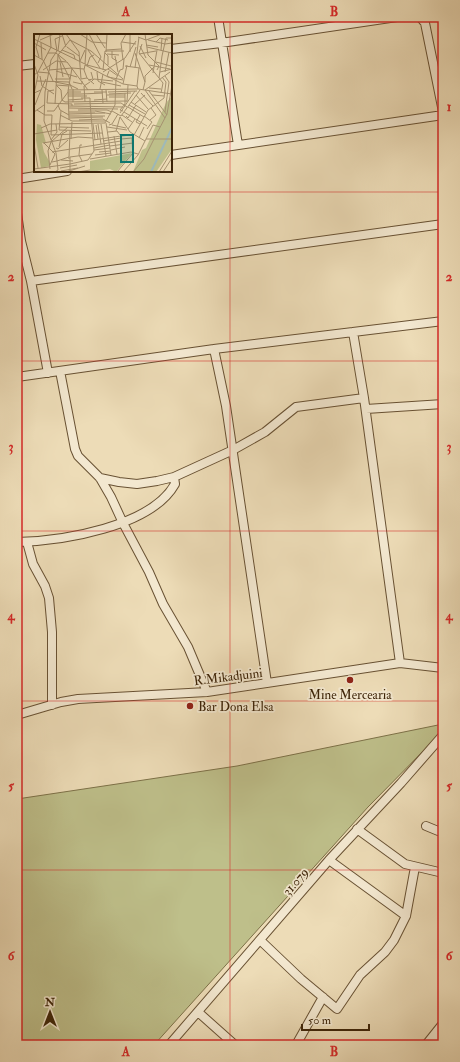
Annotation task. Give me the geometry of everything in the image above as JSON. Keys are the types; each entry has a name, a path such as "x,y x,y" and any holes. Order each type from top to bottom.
{"street":[{"path":"218,17 238,145"},
{"path":"172,49 397,17"},
{"path":"172,155 443,114 425,23 420,17"},
{"path":"17,66 34,64"},
{"path":"17,179 61,172"},
{"path":"17,213 19,241 31,280 48,373"},
{"path":"31,280 443,224"},
{"path":"17,378 214,349 443,321"},
{"path":"353,332 366,410 400,663"},
{"path":"214,349 226,406 233,450 267,683"},
{"path":"60,371 75,449 78,456 100,478 111,497 163,604 188,647 207,692"},
{"path":"100,478 137,484 174,477 233,450 265,432 296,407 364,398"},
{"path":"366,410 443,404"},
{"path":"17,542 66,538 123,523 147,511 165,497 175,484 174,477"},
{"path":"27,542 33,564 45,586 49,598 52,632 52,705"},
{"name":"R.Mikadjuini","path":"17,715 78,699 207,692 400,663 443,668"},
{"name":"31.079","path":"173,1043 329,860 401,783 443,735"},
{"path":"426,826 443,833"},
{"path":"357,829 399,860 415,867 443,873"},
{"path":"329,860 406,916"},
{"path":"260,940 301,979 337,1009 360,975 385,952 394,940 406,916 415,867"},
{"path":"296,1045 323,997"},
{"path":"198,1012 235,1045"},
{"path":"427,1045 443,1025"}],"green space":[{"path":"443,724 443,731 368,807 154,1045 17,1045 17,799 237,766"}],"place":[{"name":"Mine Mercearia","path":"350,680"},
{"name":"Bar Dona Elsa","path":"190,706"}]}
